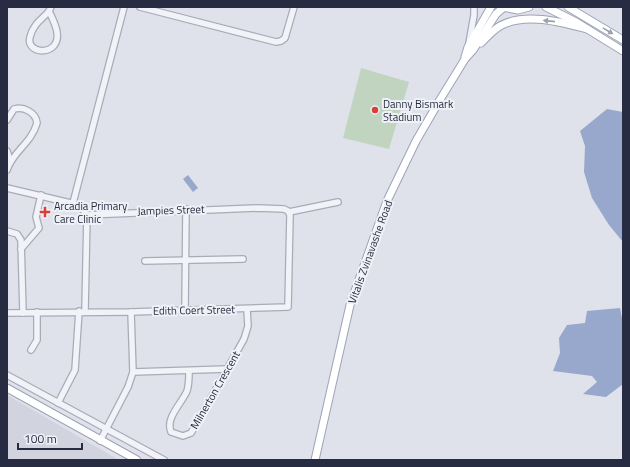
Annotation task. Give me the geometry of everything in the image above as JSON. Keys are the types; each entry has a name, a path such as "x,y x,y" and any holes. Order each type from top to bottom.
{"main road":[{"name":"Vitalis Zvinavashe Road","path":"315,460 350,305 387,202 416,141 465,59 491,7"},
{"name":"Vitalis Zvinavashe Road","path":"470,49 503,7"},
{"path":"503,7 518,10 529,7"},
{"path":"546,7 587,29 623,51"},
{"path":"568,7 623,40"},
{"path":"578,7 587,18"},
{"path":"470,49 507,23 526,20 551,20 587,29"},
{"path":"7,388 100,441 137,460"}],"street":[{"path":"73,203 124,7"},
{"path":"140,7 270,42 281,41 285,38 294,7"},
{"path":"470,49 474,7"},
{"path":"50,9 56,26 58,39 52,48 47,51 39,51 32,46 30,37 37,22 50,9"},
{"path":"7,120 14,109 21,108 32,114 36,120 32,136 20,151 10,160 7,170"},
{"path":"7,151 10,160"},
{"path":"7,188 79,204 87,215 82,311 74,374 58,403"},
{"path":"21,249 39,228 36,217 41,195"},
{"path":"289,214 338,202"},
{"name":"Jampies Street","path":"87,215 258,208 284,209 289,214"},
{"path":"185,310 186,210"},
{"name":"Edith Coert Street","path":"7,313 247,309 281,308 290,305 289,214"},
{"path":"7,231 14,233 19,237 21,249 23,313"},
{"path":"145,261 243,260"},
{"name":"Milnerton Crescent","path":"189,371 187,390 172,418 169,428 170,432 183,436 187,436 194,428 244,339 248,326 247,309"},
{"path":"31,350 38,335 37,312"},
{"path":"100,441 128,387 133,372 131,312"},
{"path":"133,372 227,369"},
{"path":"7,375 106,430 164,460"}],"shaded area":[{"path":"7,395 119,460 7,460"}],"green space":[{"name":"Danny Bismark Stadium","path":"361,68 409,82 389,149 343,138"}],"water":[{"path":"607,109 623,112 623,242 609,225 592,198 584,172 585,146 580,131"},
{"path":"188,175 198,188 193,192 183,179"},
{"path":"620,308 623,323 623,384 606,397 583,394 597,382 592,376 553,371 560,353 559,338 567,325 585,323 587,311"}],"place":[{"name":"Danny Bismark Stadium","path":"375,110"},
{"name":"Arcadia Primary Care Clinic","path":"45,212"}]}
